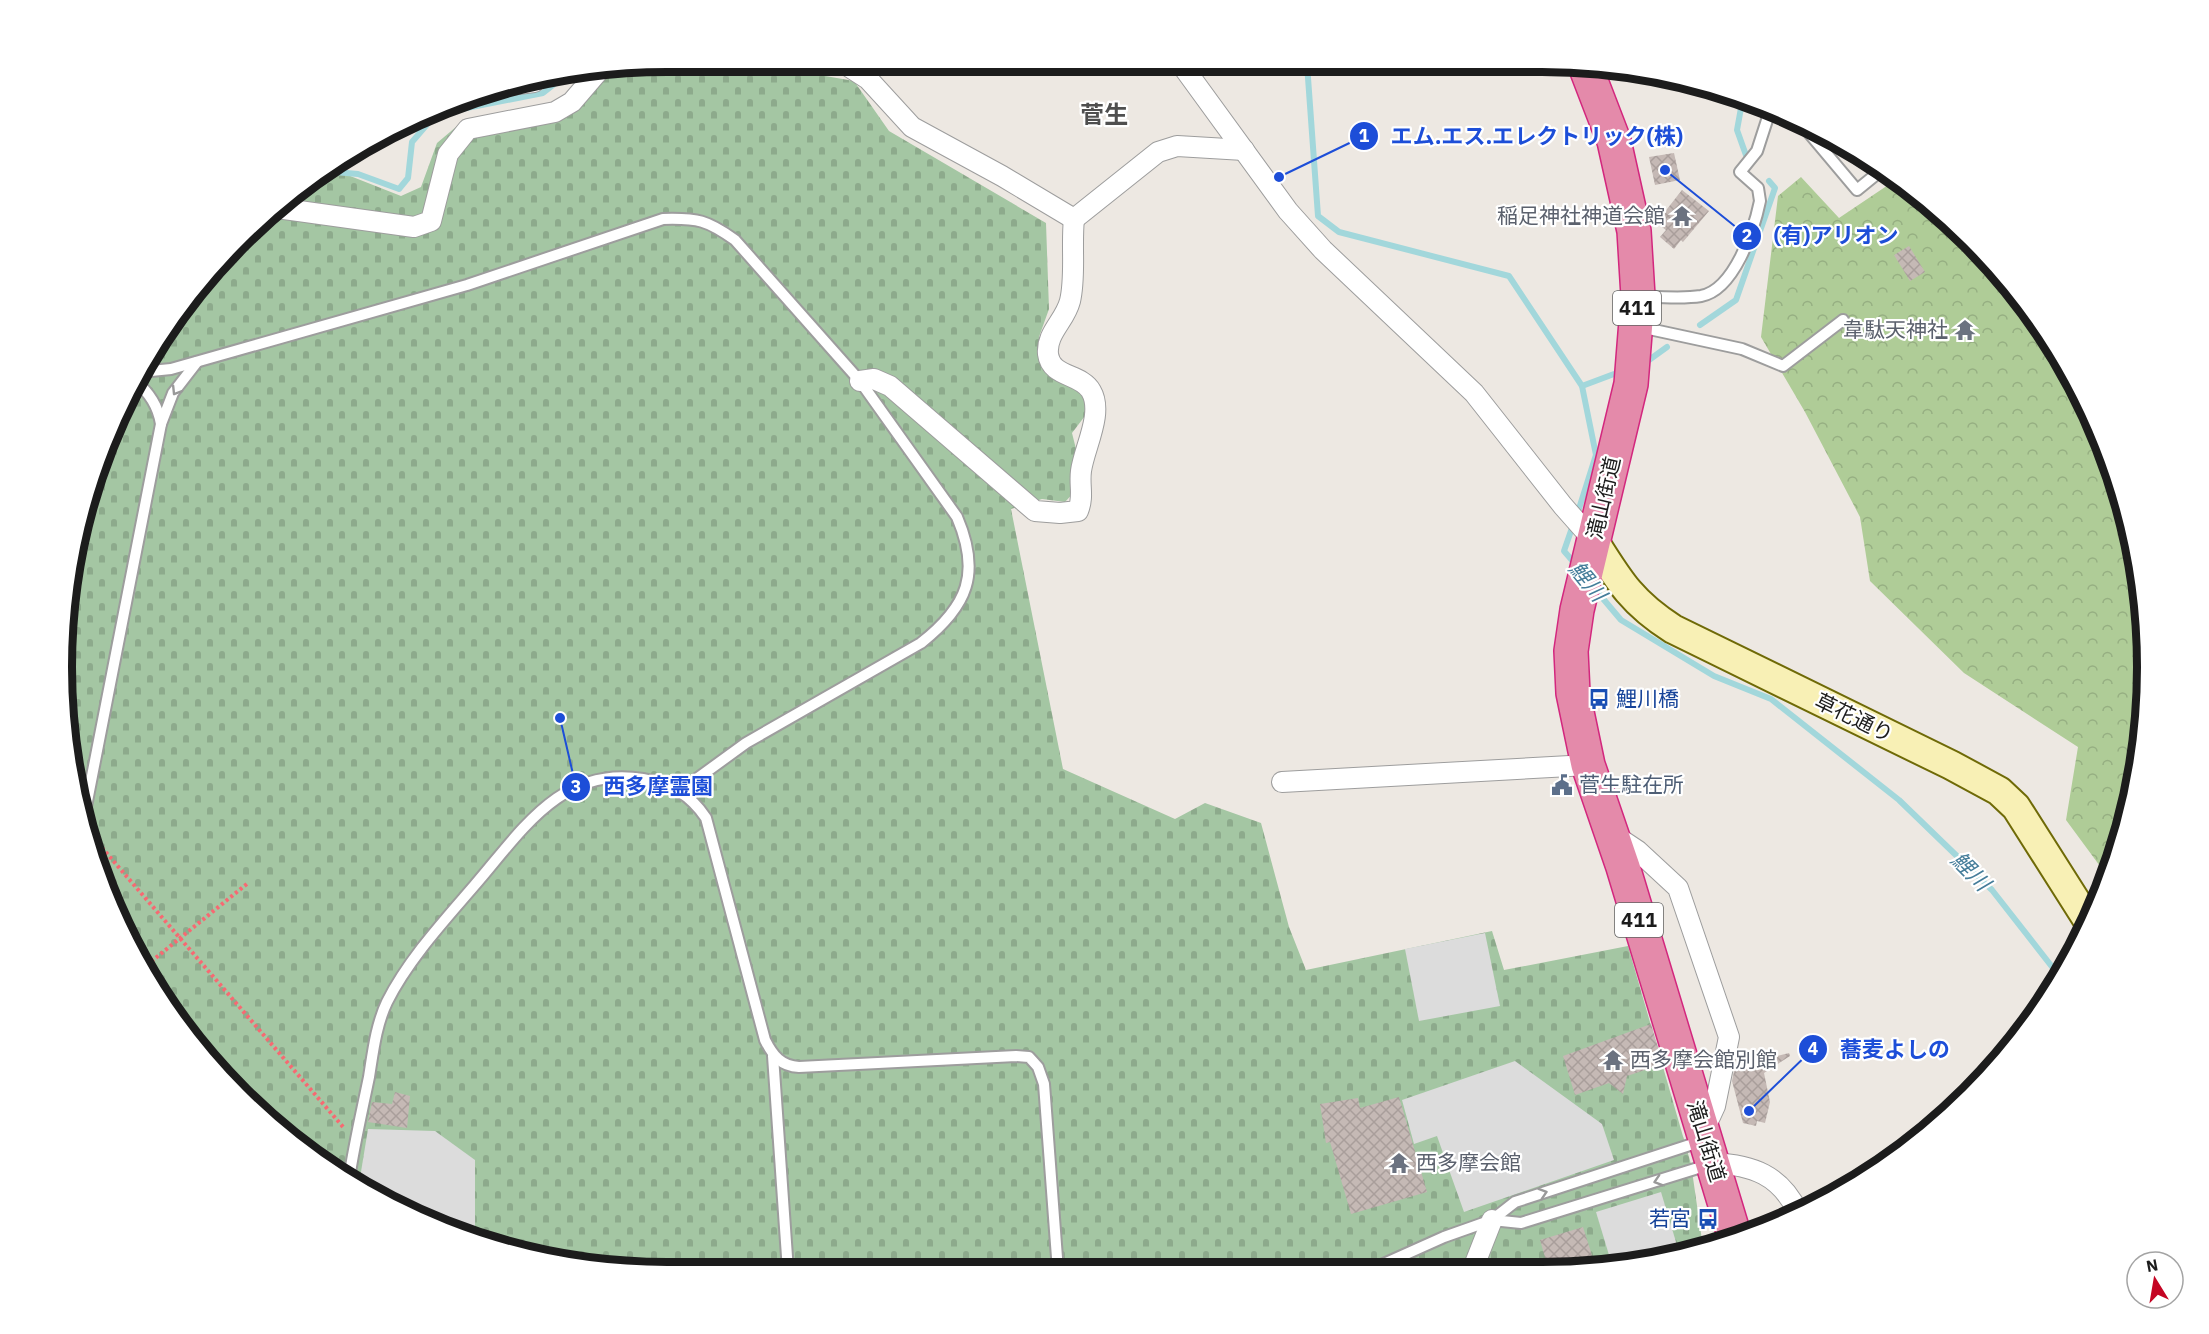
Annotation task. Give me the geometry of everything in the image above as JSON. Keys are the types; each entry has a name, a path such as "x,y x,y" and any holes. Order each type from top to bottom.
{"highway":[{"name":"滝山街道","path":"1588,74 1614,141 1634,231 1637,311 1631,384 1589,542 1571,651 1580,738 1733,1230"}],"street":[{"path":"873,72 912,128 1002,176 1074,219"},
{"path":"1187,72 1288,211 1323,250 1474,393 1589,542"},
{"path":"288,209 414,226 431,221 448,154 468,129 555,112 572,102 594,77"},
{"path":"860,381 874,380 890,386 1035,511 1060,513 1078,511 1083,496 1081,472 1095,415 1092,392 1083,382 1054,369 1048,357 1048,339 1065,314 1070,299 1074,219 1158,152 1177,146 1244,150"},
{"name":"草花通り","path":"1589,542 1631,597 1647,612 1673,629 1951,765 1999,791 2016,807 2084,913"},
{"path":"1282,782 1588,765"},
{"path":"1611,834 1638,852 1678,888 1729,1037 1708,1145 1739,1164 1776,1180 1795,1206"},
{"path":"1476,1262 1492,1220"}],"lane":[{"path":"1637,311 1703,296 1720,286 1733,273 1760,201 1758,189 1740,172 1758,151 1769,117"},
{"path":"1812,137 1857,190 1876,174"},
{"path":"151,371 171,369 467,285 663,219 687,218 711,223 735,240 860,381 957,518 971,558 962,597 942,627 921,643 746,743 680,790"},
{"path":"1637,311 1783,366 1844,320"},
{"path":"87,801 161,424 173,393 197,361"},
{"path":"142,387 150,395 159,411 161,424"},
{"path":"351,1171 377,1031 387,1002 441,924 537,813 561,794 591,779 623,775 659,782 680,790 694,801 706,818 765,1040 773,1056 787,1262"},
{"path":"773,1056 789,1067 1029,1057 1038,1067 1044,1084 1057,1262"},
{"path":"1492,1220 1521,1223 1708,1145"},
{"path":"1388,1262 1444,1237 1492,1220 1515,1202 1708,1145"}],"path":[{"path":"100,845 356,1142"},
{"path":"151,962 248,883"}],"green space":[{"path":"628,73 808,73 854,81 889,131 1046,223 1049,309 1039,337 1052,372 1080,384 1088,412 1072,433 1078,457 1078,488 1065,502 1042,499 1011,509 1063,769 1175,819 1205,803 1261,823 1289,927 1306,970 1492,931 1504,970 1628,946 1691,1164 1702,1240 1658,1251 1620,1257 1542,1262 667,1262 589,1257 513,1242 439,1217 404,1201 336,1162 305,1139 246,1088 195,1029 172,998 152,964 117,895 92,821 77,745 72,667 77,589 92,513 117,439 133,404 172,336 220,275 246,246 275,220 338,171 401,196 421,187 437,143 463,121 558,103 590,77"},
{"path":"1801,177 1839,218 1889,184 1963,246 1989,275 2037,336 2076,404 2092,439 2117,513 2126,551 2136,628 2136,706 2132,745 2117,821 2101,868 2066,820 2078,747 1964,673 1870,581 1860,517 1805,412 1761,337 1778,196"}],"shaded area":[{"path":"1485,933 1500,1006 1419,1021 1405,949"},
{"path":"1515,1061 1602,1124 1614,1160 1464,1212 1437,1136 1414,1144 1402,1100"},
{"path":"368,1129 435,1131 475,1160 475,1230 404,1201 360,1177"},
{"path":"1661,1192 1677,1246 1610,1258 1596,1212"}],"building":[{"path":"1674,153 1680,180 1655,185 1649,157"},
{"path":"1682,190 1709,211 1683,242 1681,240 1674,249 1660,237 1666,230 1656,223"},
{"path":"1909,246 1925,272 1910,281 1894,255"},
{"name":"西多摩会館別館","path":"1651,1024 1663,1064 1627,1076 1623,1094 1609,1083 1575,1095 1563,1056"},
{"path":"1789,1053 1790,1056 1764,1073 1770,1102 1765,1123 1757,1121 1756,1126 1743,1123 1732,1081 1735,1067"},
{"path":"395,1092 410,1096 407,1128 368,1122 372,1102 392,1104"},
{"name":"西多摩会館","path":"1399,1097 1427,1192 1351,1214 1330,1142 1326,1143 1320,1104 1358,1098 1360,1108"},
{"path":"1583,1227 1593,1260 1546,1262 1540,1240"}],"waterway":[{"name":"鯉川","path":"1308,72 1318,216 1339,232 1509,276 1582,386 1596,455 1577,515"},
{"path":"462,109 543,93 557,82"},
{"path":"1741,107 1737,130 1747,158"},
{"path":"336,172 358,174 399,189 408,178 412,142 430,121"},
{"path":"1700,325 1736,300 1775,188 1769,181"},
{"path":"1649,360 1667,347"},
{"path":"1582,386 1614,374"},
{"name":"鯉川","path":"1573,525 1564,551 1577,566"},
{"name":"鯉川","path":"1594,588 1621,620 1714,676 1771,699 1899,800 1992,890 2054,969"}],"place":[{"name":"(有)アリオン","path":"1665,170"},
{"name":"エム.エス.エレクトリック(株)","path":"1279,177"},
{"name":"稲足神社神道会館","path":"1682,216"},
{"name":"韋駄天神社","path":"1965,330"},
{"name":"鯉川橋","path":"1599,699"},
{"name":"西多摩霊園","path":"560,718"},
{"name":"菅生駐在所","path":"1562,785"},
{"name":"西多摩会館別館","path":"1613,1060"},
{"name":"蕎麦よしの","path":"1749,1111"},
{"name":"西多摩会館","path":"1399,1163"},
{"name":"若宮","path":"1708,1219"}],"district":[{"name":"菅生","path":"1104,115"}]}
